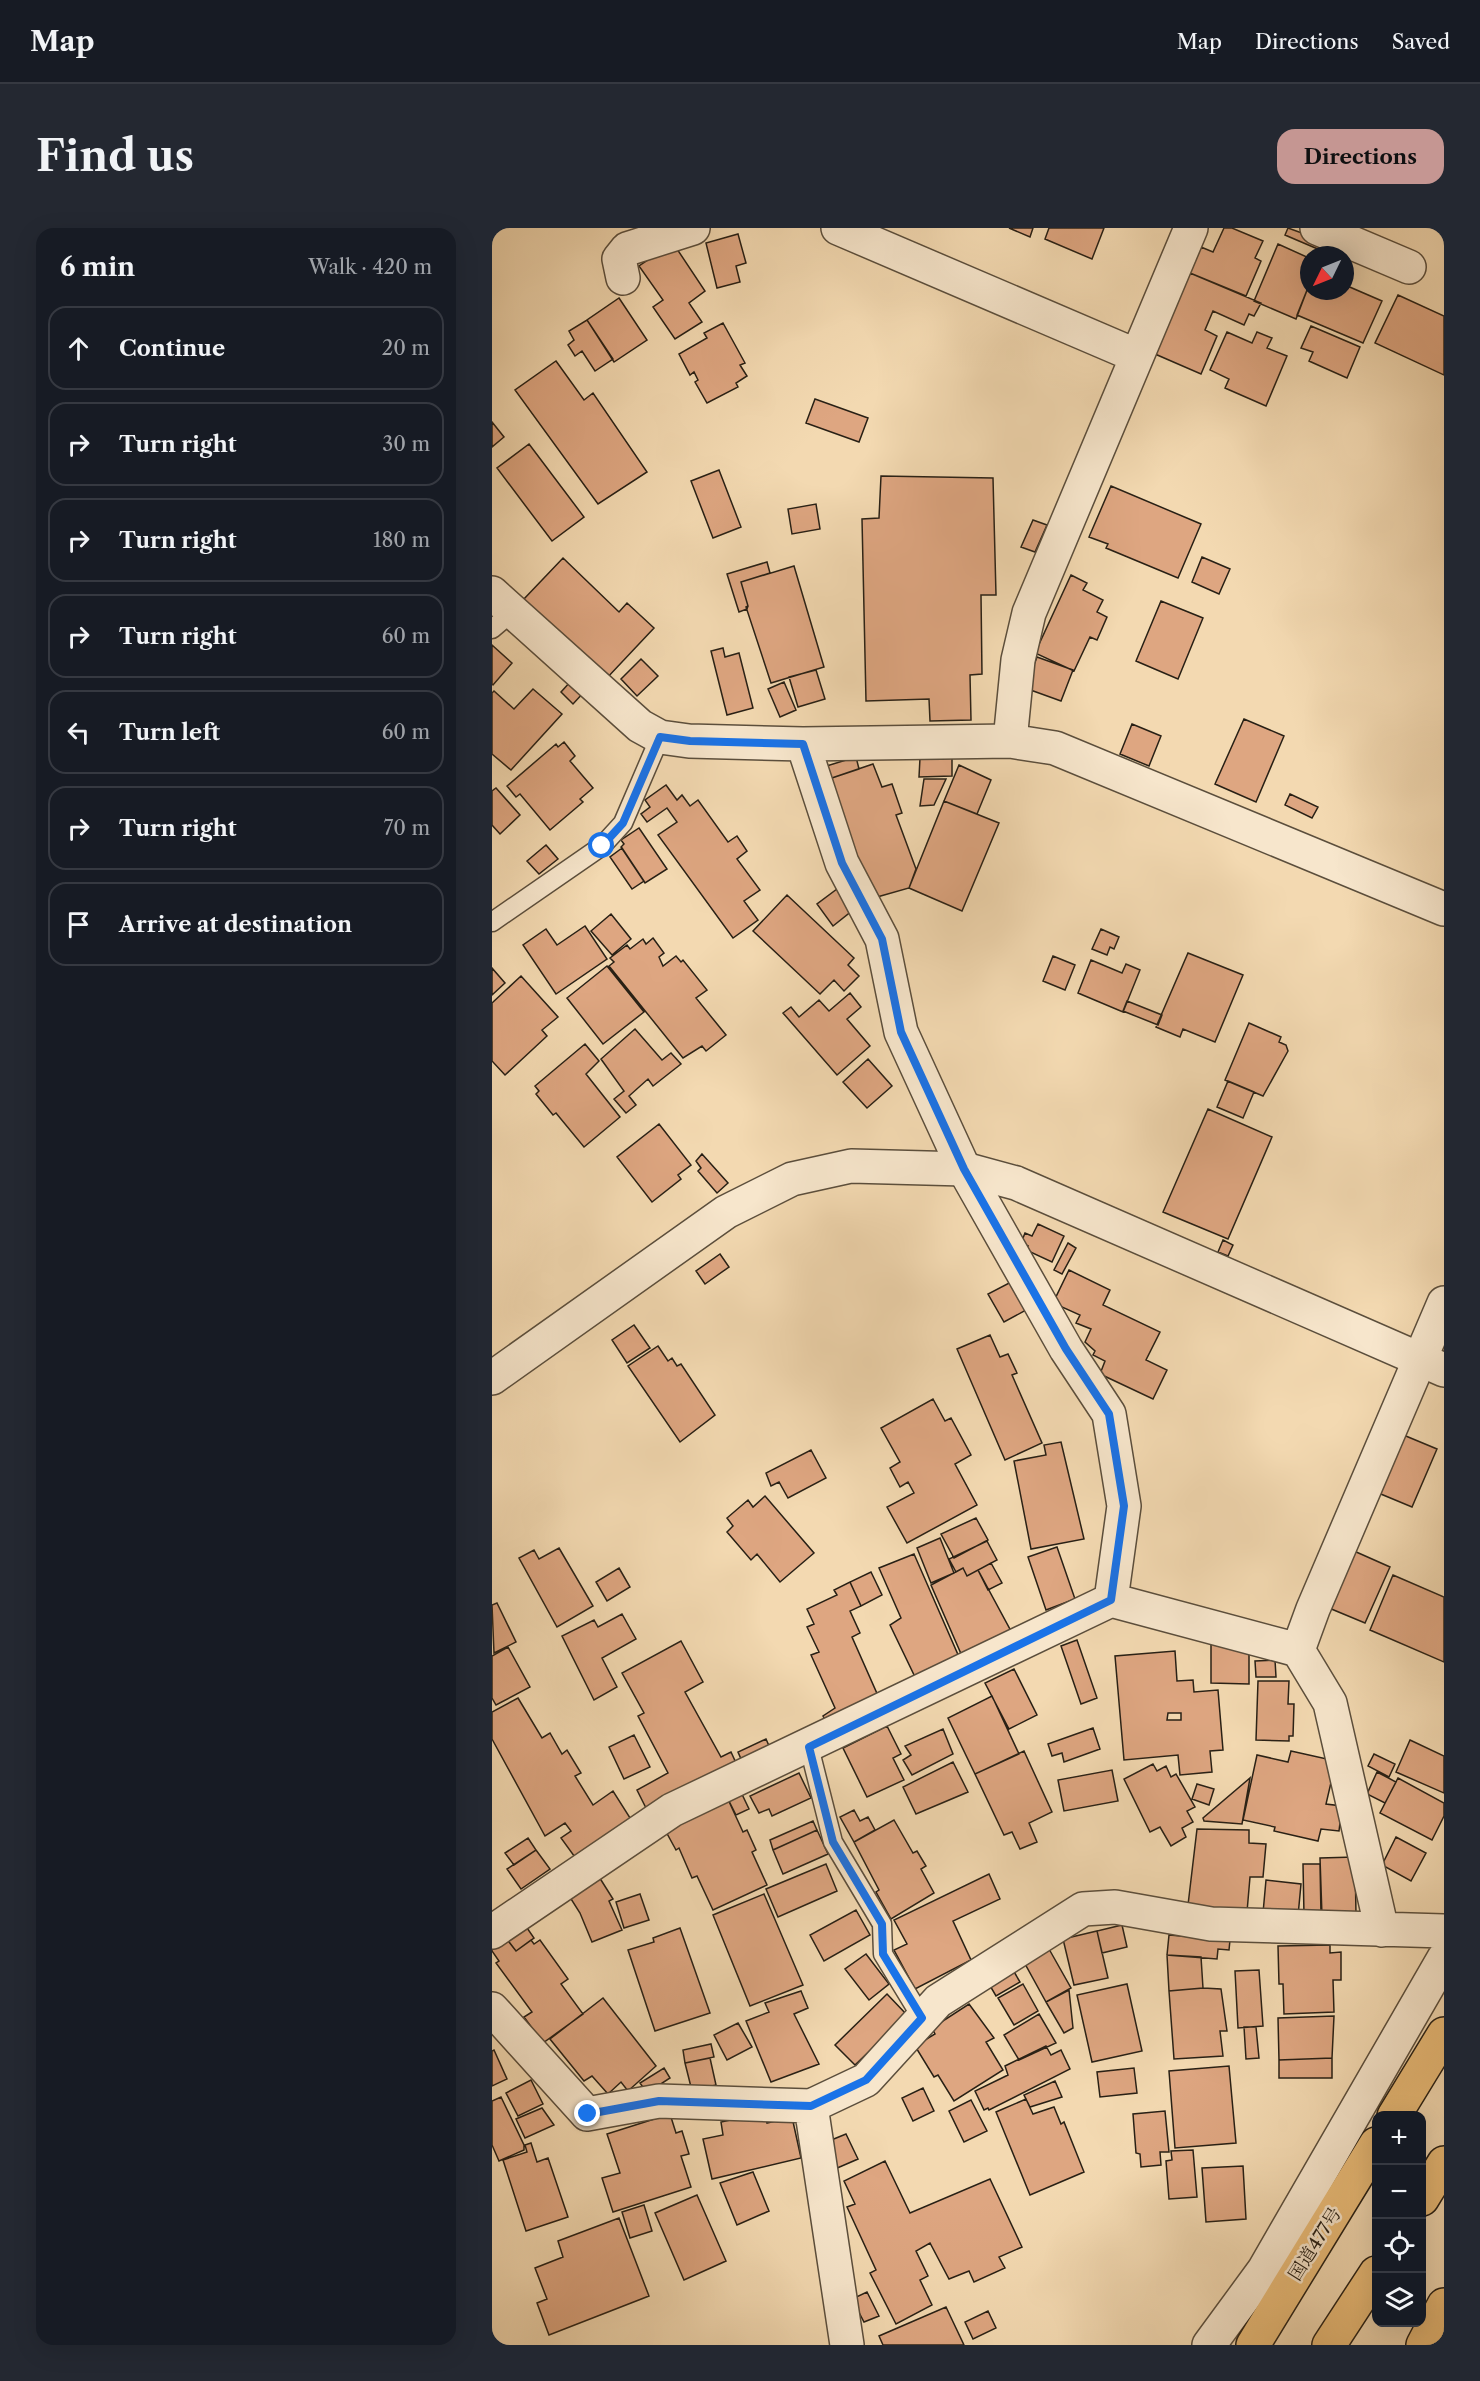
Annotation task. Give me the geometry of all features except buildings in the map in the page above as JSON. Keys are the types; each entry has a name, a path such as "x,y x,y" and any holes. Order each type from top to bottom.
{"highway":[{"path":"1396,2111 1444,2034"},
{"name":"国道477号","path":"1253,2345 1372,2152"},
{"path":"1426,2192 1444,2163"},
{"path":"1329,2345 1372,2280"},
{"path":"1423,2345 1444,2305"}],"street":[{"path":"623,278 619,259 627,249 693,228"},
{"path":"838,228 1137,356"},
{"path":"1010,741 1018,660 1029,613 1191,228"},
{"path":"1317,228 1409,267"},
{"path":"499,612 640,726 660,737 690,741 803,744 1010,741 1055,748 1444,909"},
{"path":"803,744 842,863 882,939 901,1032 964,1169 1066,1349 1109,1414 1124,1506 1111,1600"},
{"path":"492,1378 726,1212 792,1179 851,1166 964,1169 1016,1183 1432,1365"},
{"path":"1298,1650 1432,1365 1444,1303"},
{"path":"492,1932 672,1810 809,1747 1111,1600 1298,1650 1330,1703 1382,1930"},
{"path":"492,2009 588,2114 659,2101 811,2106 866,2080 938,2001 1083,1909 1115,1907 1211,1924 1444,1931"},
{"path":"1209,2345 1264,2270 1444,1958"},
{"path":"811,2106 847,2345"}],"lane":[{"path":"492,922 602,846 623,823 660,737"},
{"path":"809,1747 833,1842 882,1924 883,1954 922,2018"}],"route":[{"path":"588,2114 659,2101 811,2106 866,2080 922,2018 883,1954 882,1924 833,1842 809,1747 1111,1600 1124,1506 1109,1414 1066,1349 964,1169 901,1032 882,939 842,863 803,744 690,741 660,737 623,823 602,846"}]}
